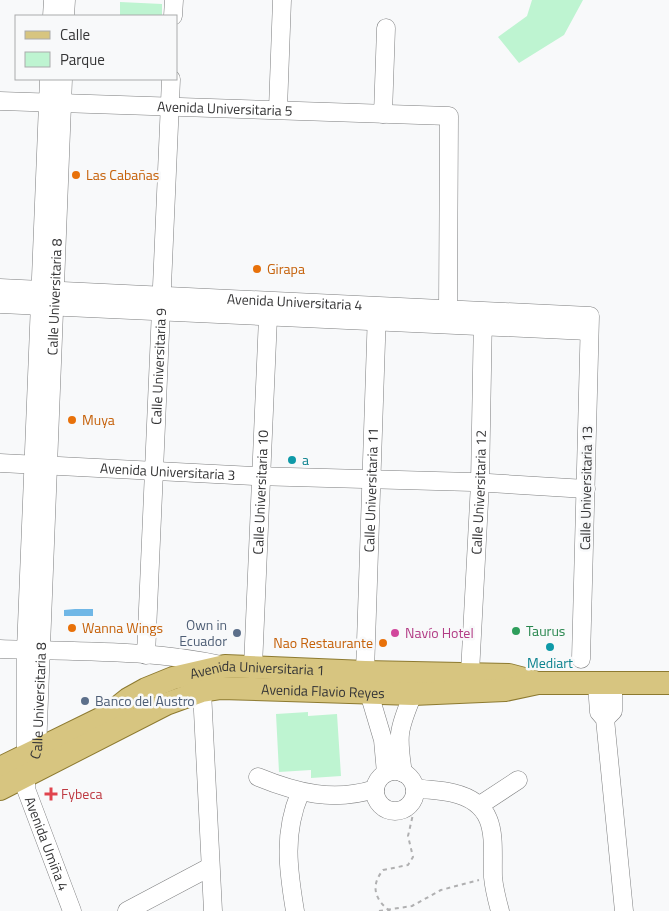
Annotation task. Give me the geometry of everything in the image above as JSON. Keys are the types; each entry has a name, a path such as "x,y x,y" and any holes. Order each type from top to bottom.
{"main road":[{"name":"Avenida Universitaria 1","path":"0,768 30,760 108,715 128,699 146,690 173,678 225,666 367,683 470,673 536,674"},
{"name":"Avenida Flavio Reyes","path":"0,789 30,760 202,691 239,687 367,683 413,694 505,690 536,674 605,684 669,683"}],"street":[{"path":"52,15 53,0"},
{"path":"65,15 66,0"},
{"path":"173,15 174,0"},
{"path":"278,110 282,0"},
{"path":"383,114 386,28"},
{"name":"Calle Universitaria 8","path":"30,760 55,104 49,80"},
{"name":"Calle Universitaria 8","path":"55,104 63,80"},
{"name":"Calle Universitaria 9","path":"146,655 171,80"},
{"name":"Avenida Universitaria 5","path":"0,101 55,104 171,105 449,116 448,309"},
{"name":"Avenida Universitaria 4","path":"0,288 48,297 261,311 377,313 589,323"},
{"name":"Avenida Universitaria 4","path":"0,304 48,297"},
{"name":"Avenida Universitaria 4","path":"377,313 448,309 482,318"},
{"name":"Calle Universitaria 10","path":"253,668 263,476 261,311"},
{"name":"Calle Universitaria 11","path":"377,313 367,683 391,740 395,773"},
{"name":"Calle Universitaria 12","path":"470,673 480,483 482,318"},
{"name":"Calle Universitaria 13","path":"580,659 589,323"},
{"name":"Avenida Universitaria 3","path":"0,463 586,489"},
{"path":"0,649 146,655 199,660 225,666"},
{"path":"605,684 599,712 605,719 624,911"},
{"path":"202,691 213,911"},
{"path":"391,740 401,724 413,694"},
{"name":"Avenida Umiña 4","path":"30,760 26,789 72,911"},
{"path":"395,773 413,782 415,788 412,802 397,811 381,805 375,789 380,778 395,773"},
{"path":"258,777 300,793 351,795 375,789"},
{"path":"480,805 518,780"},
{"path":"415,788 453,793 480,805 487,815 492,828 493,878 500,911"},
{"path":"295,911 287,851 290,819 300,793"},
{"path":"127,911 210,867"}],"path":[{"path":"536,674 580,659"},
{"path":"390,911 375,894 376,881 383,870 408,865 413,857 408,836 414,810"},
{"path":"379,911 386,908 412,906 442,890 484,879"}],"green space":[{"path":"532,0 583,0 564,35 519,63 498,37 527,16"},
{"path":"120,2 162,4 162,15 120,15"},
{"path":"308,712 308,716 337,714 341,776 311,778 311,770 279,772 276,714"}],"water":[{"path":"93,609 93,616 64,616 64,610"}],"place":[{"name":"Las Cabañas","path":"76,175"},
{"name":"Girapa","path":"257,269"},
{"name":"Muya","path":"72,420"},
{"name":"a","path":"292,460"},
{"name":"Wanna Wings","path":"72,628"},
{"name":"Taurus","path":"516,631"},
{"name":"Own in Ecuador","path":"237,633"},
{"name":"Navío Hotel","path":"395,633"},
{"name":"Nao Restaurante","path":"383,643"},
{"name":"Mediart","path":"550,647"},
{"name":"Banco del Austro","path":"85,701"},
{"name":"Fybeca","path":"51,794"}]}
